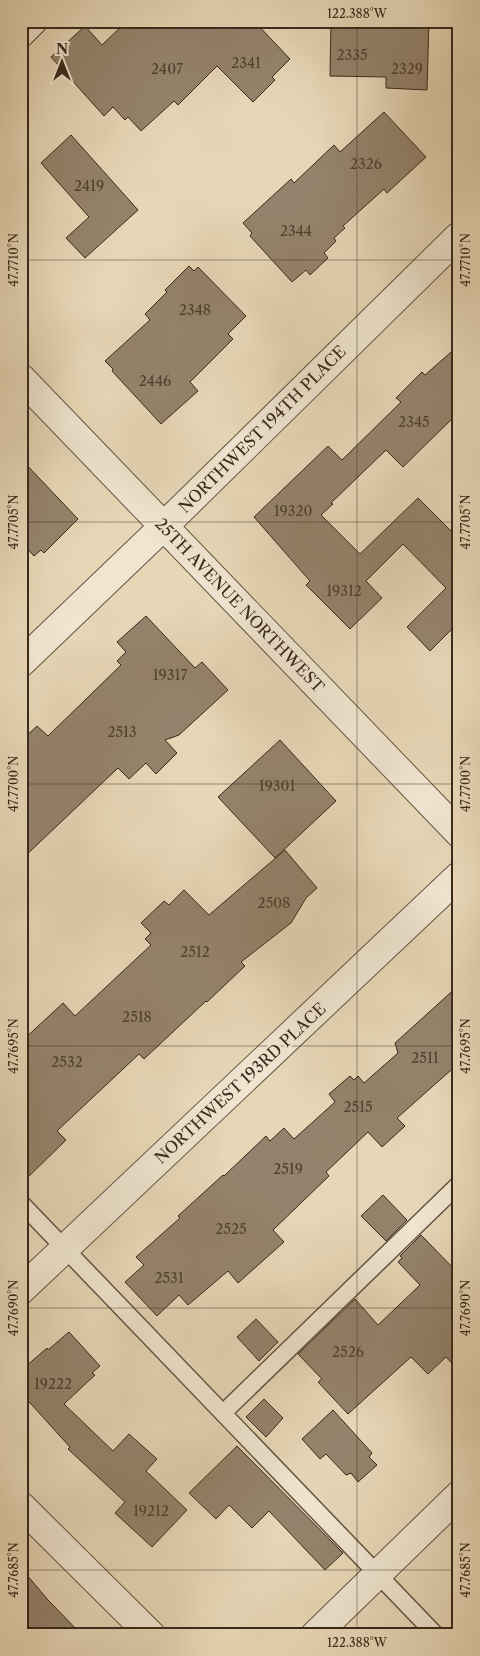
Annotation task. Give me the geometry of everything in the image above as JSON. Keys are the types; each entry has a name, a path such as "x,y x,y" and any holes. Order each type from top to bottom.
{"street":[{"path":"21,33 33,21"},
{"name":"NORTHWEST 194TH PLACE","path":"21,663 164,526 459,236"},
{"name":"25TH AVENUE NORTHWEST","path":"21,378 459,833"},
{"name":"NORTHWEST 193RD PLACE","path":"21,1290 459,876"},
{"path":"314,1635 459,1495"},
{"path":"21,1506 152,1635"}],"lane":[{"path":"223,1412 459,1184"},
{"path":"21,1203 436,1635"}],"building":[{"path":"127,21 254,21 290,59 272,77 275,80 253,102 217,66 178,105 174,101 141,131 128,117 125,120 113,107 104,116 51,57 85,26 102,45"},
{"path":"331,21 429,21 427,90 386,88 386,77 330,76"},
{"path":"384,112 426,157 387,193 384,189 343,226 345,228 334,238 336,241 324,253 328,258 310,275 306,270 292,282 250,236 252,233 243,223 291,179 294,183 334,145 340,152"},
{"path":"71,135 138,210 85,258 66,238 89,217 41,163"},
{"path":"189,266 194,271 198,267 246,316 228,334 233,339 190,382 198,391 161,424 105,361 150,320 145,314"},
{"path":"459,345 459,412 403,467 386,450 321,515 360,554 418,498 459,539 459,622 430,651 407,627 446,588 403,544 366,581 382,598 350,629 306,585 310,581 254,517 328,446 342,460 401,402 396,398 422,372 425,375"},
{"path":"21,459 78,519 44,553 41,550 34,556 21,542"},
{"path":"146,616 195,668 202,662 228,690 179,735 165,740 177,753 156,774 146,763 129,779 118,768 21,860 21,741 37,726 48,736 121,665 117,661 126,652 117,642"},
{"path":"280,740 336,801 275,858 218,797"},
{"path":"285,850 317,888 306,898 291,923 241,962 245,966 207,1002 144,1059 139,1054 57,1131 66,1140 21,1184 21,1042 63,1003 75,1016 151,945 145,939 151,933 141,923 164,901 169,905 184,890 209,915"},
{"path":"459,985 459,1063 397,1118 405,1126 382,1147 368,1132 326,1172 329,1176 273,1230 284,1242 238,1283 228,1271 188,1305 179,1295 157,1316 125,1282 144,1265 136,1257 266,1136 270,1141 284,1128 294,1139 335,1102 329,1094 350,1076 354,1080 358,1076 364,1083 398,1053 395,1043"},
{"path":"383,1195 407,1220 386,1241 361,1216"},
{"path":"421,1235 459,1274 459,1371 446,1357 428,1374 411,1357 348,1414 318,1382 322,1379 298,1354 355,1299 378,1325 420,1285 398,1262 402,1258 400,1256"},
{"path":"256,1319 278,1342 259,1361 237,1337"},
{"path":"69,1332 100,1366 92,1373 95,1375 64,1404 113,1451 129,1434 157,1459 146,1471 187,1510 152,1547 115,1513 125,1502 68,1449 70,1447 21,1393 21,1363 25,1367"},
{"path":"264,1399 283,1418 266,1437 246,1417"},
{"path":"333,1410 372,1453 369,1457 377,1465 358,1482 351,1473 346,1475 326,1454 320,1459 302,1439"},
{"path":"237,1446 343,1553 325,1570 269,1511 252,1528 229,1505 216,1519 189,1493"},
{"path":"21,1568 48,1600 82,1635 21,1635"}]}
